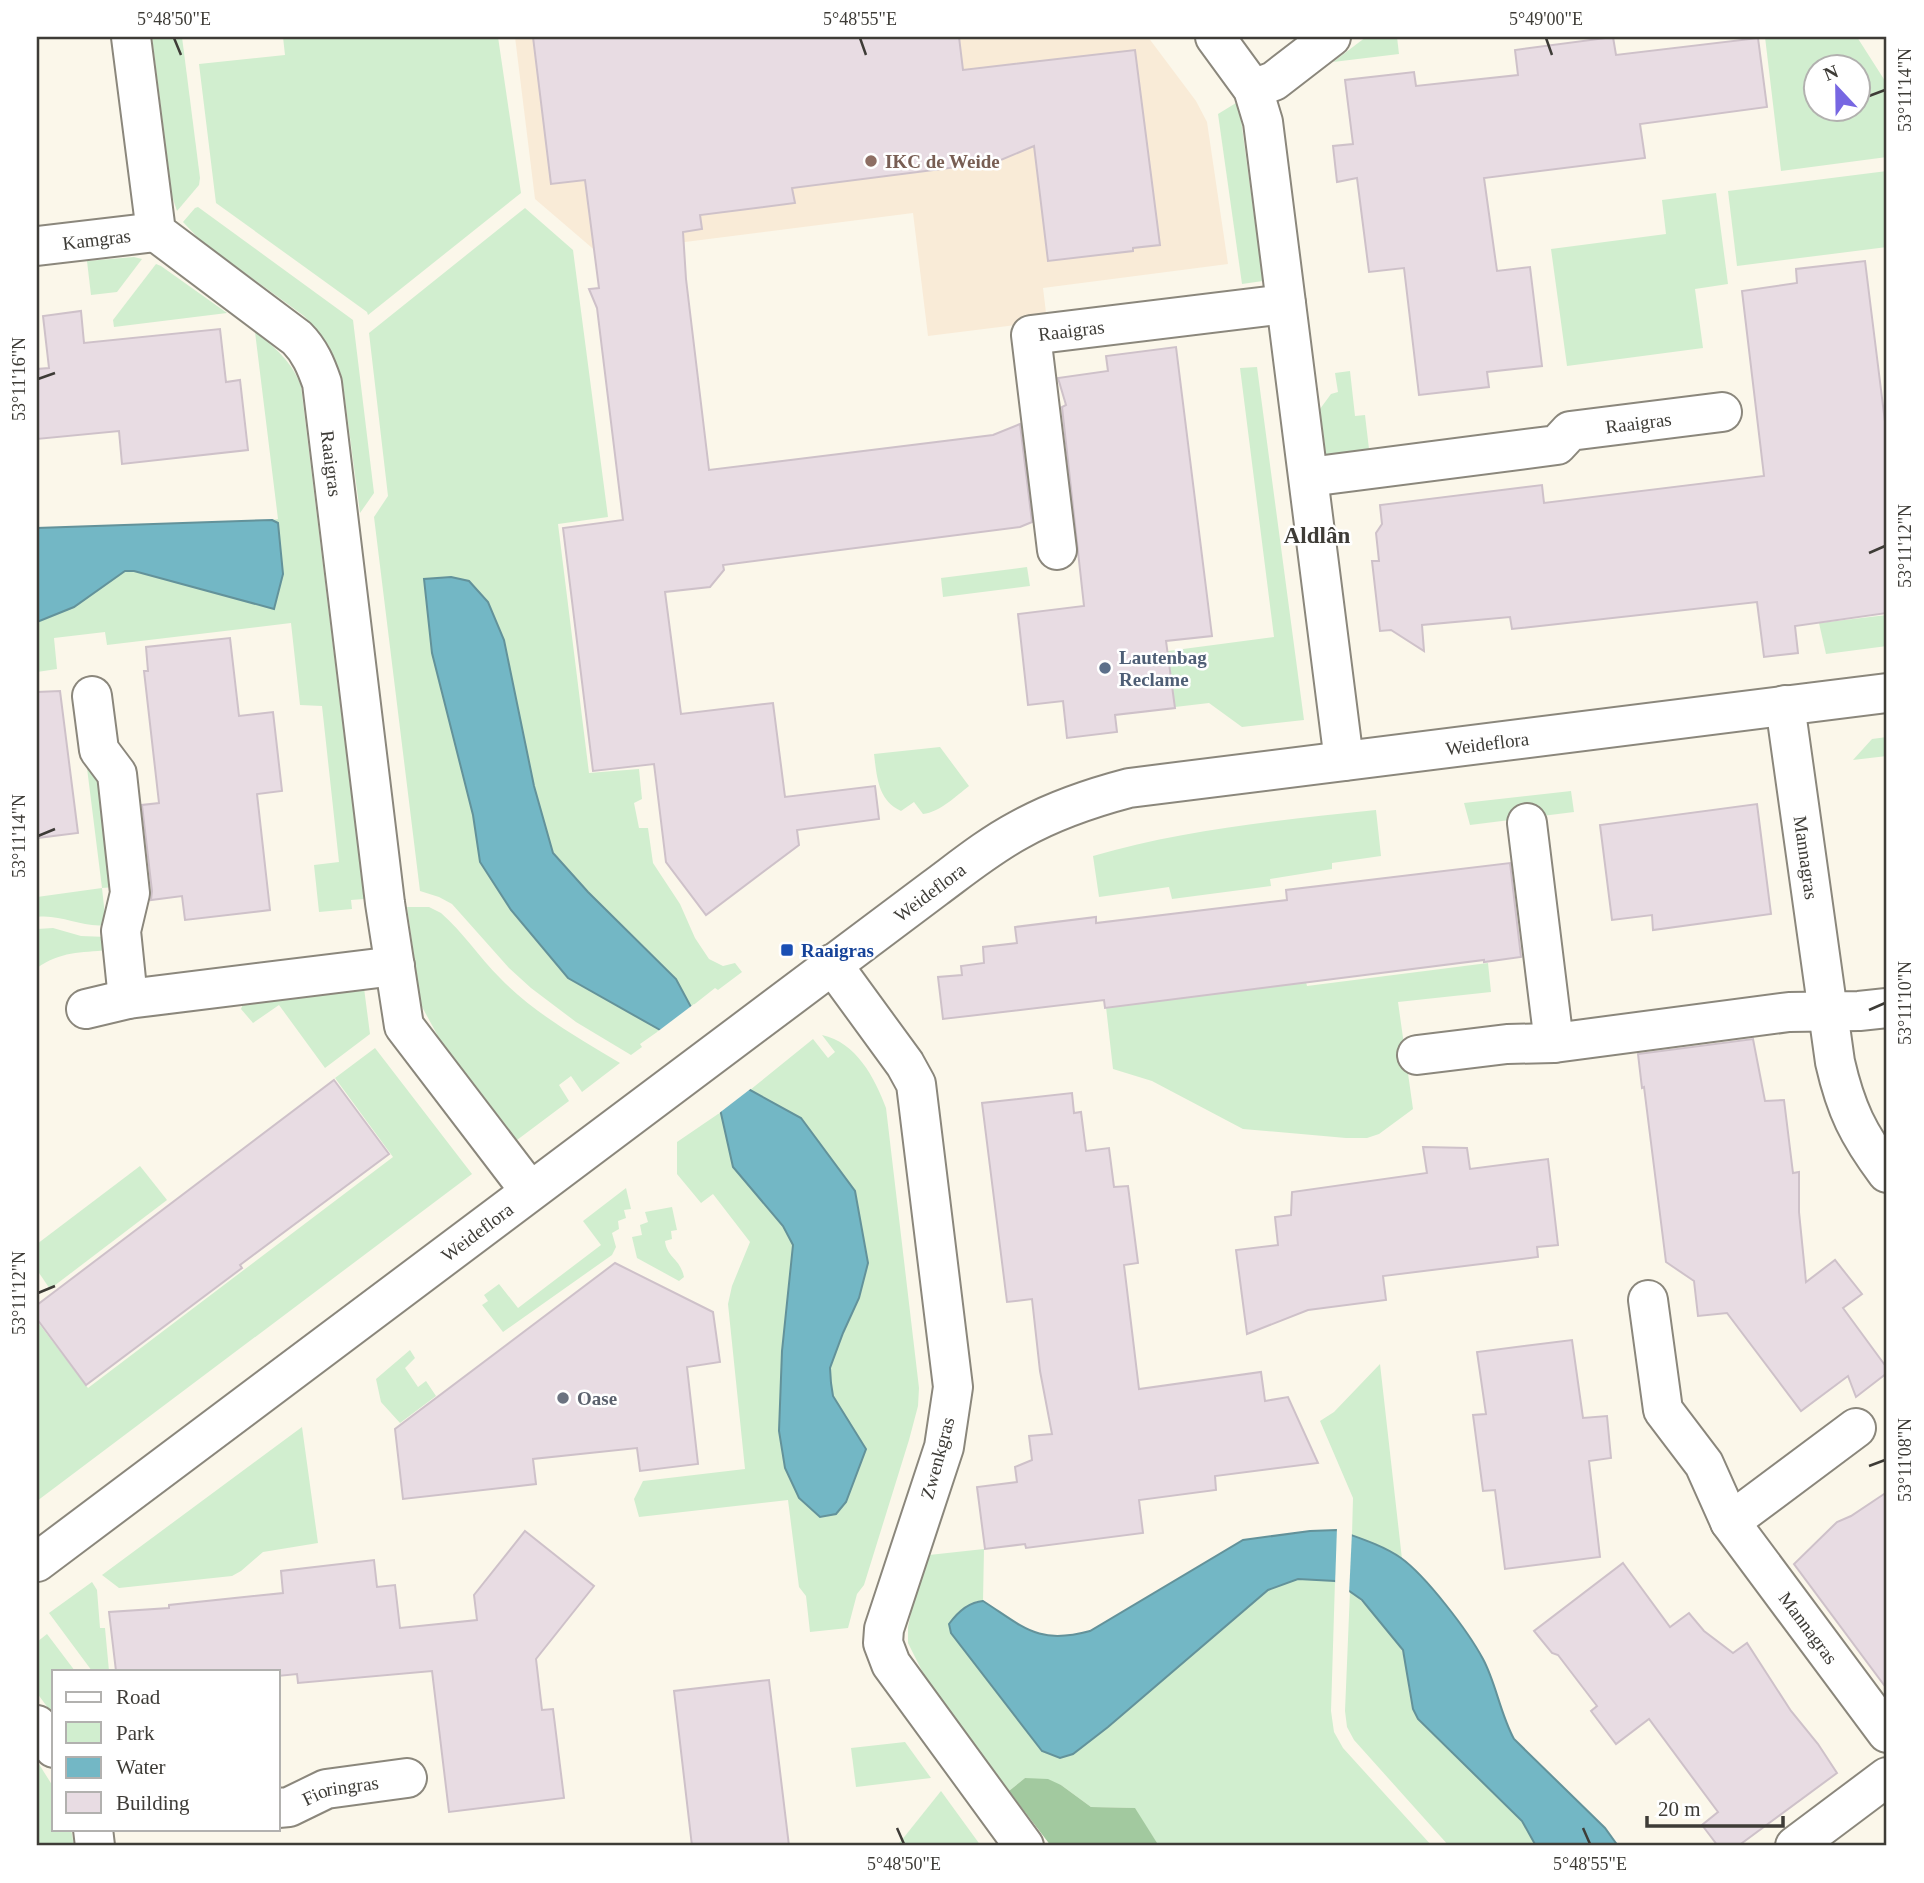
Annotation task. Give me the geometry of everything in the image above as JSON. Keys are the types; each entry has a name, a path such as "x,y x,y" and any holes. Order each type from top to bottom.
{"street":[{"path":"131,37 156,232"},
{"path":"1215,37 1253,89 1264,122 1344,761"},
{"path":"1253,89 1274,81 1331,37"},
{"name":"Kamgras","path":"37,246 156,232"},
{"name":"Raaigras","path":"156,232 297,338 307,349 322,383 404,1026 530,1191"},
{"name":"Raaigras","path":"1058,550 1031,335 1286,304"},
{"name":"Raaigras","path":"1309,477 1557,445 1570,431 1722,412"},
{"name":"Weideflora","path":"37,1562 832,964 986,851 1017,830 1044,817 1096,797 1129,788 1887,693"},
{"path":"92,696 99,750 117,774 130,893 121,931 128,999"},
{"name":"Mannagras","path":"1785,705 1826,1012 1843,1099 1854,1125 1887,1172"},
{"path":"1527,823 1554,1043"},
{"name":"Zwenkgras","path":"832,964 905,1064 916,1084 953,1387 944,1447 884,1629 883,1643 891,1664 1024,1846"},
{"path":"86,1009 128,999 395,966"},
{"path":"1417,1055 1507,1044 1554,1043 1789,1012 1887,1008"},
{"name":"Mannagras","path":"1648,1300 1663,1410 1704,1464 1730,1522 1887,1733"},
{"path":"1730,1522 1856,1428"},
{"path":"37,1725 52,1745"},
{"path":"1795,1846 1887,1777"},
{"name":"Fioringras","path":"280,1808 289,1807 326,1789 407,1778"}],"shaded area":[{"name":"IKC de Weide","path":"515,37 1148,37 1196,101 1207,122 1228,264 1043,288 1047,321 928,336 913,213 598,253 535,199"}],"green space":[{"path":"152,37 182,37 200,178 199,185 177,211 172,196"},
{"path":"283,37 498,37 521,193 368,315 216,203 199,64 285,55"},
{"path":"1366,37 1397,37 1399,54 1333,62"},
{"path":"1765,37 1857,37 1867,52 1801,52 1801,122 1871,122 1871,59 1887,84 1887,157 1781,171"},
{"path":"1236,103 1241,120 1263,281 1242,284 1218,114"},
{"path":"1887,171 1887,247 1737,266 1728,191"},
{"path":"1716,193 1728,284 1695,289 1703,348 1567,366 1551,249 1666,234 1662,200"},
{"path":"198,207 353,320 374,493 360,513 342,377 330,348 304,316 200,240 183,222"},
{"path":"525,208 573,250 608,517 558,524 589,773 639,769 642,799 634,803 639,828 648,828 653,863 680,904 695,938 709,959 723,966 735,963 742,972 691,1007 676,979 588,892 553,853 534,786 504,640 473,815 481,862 568,978 660,1030 640,1044 642,1047 631,1055 576,1022 531,988 509,968 452,904 420,891 374,517 388,496 369,333"},
{"path":"134,257 142,259 117,292 91,295 87,261"},
{"path":"156,264 227,313 114,327 113,320"},
{"path":"255,332 282,356 301,386 364,899 351,900 352,909 319,912 314,865 339,862 322,706 300,705 291,623 107,645 105,632 54,638 57,669 37,672 37,622 74,607 125,571 135,571 274,608 283,574 278,524 272,520 278,519"},
{"path":"1257,367 1304,720 1242,727 1209,703 1175,707 1168,651 1274,637 1240,368"},
{"path":"1350,371 1355,416 1365,415 1369,449 1326,455 1320,409 1331,394 1338,392 1335,373"},
{"path":"1027,567 1030,586 943,597 941,578"},
{"path":"1887,615 1887,646 1826,654 1819,623"},
{"path":"1887,737 1887,756 1853,760 1872,739"},
{"path":"940,747 969,786 948,803 929,813 923,814 914,802 901,811 893,806 880,787 874,754"},
{"path":"94,767 104,782 115,887 102,888 87,768"},
{"path":"1571,791 1574,812 1470,825 1464,803"},
{"path":"1376,810 1381,856 1332,863 1332,869 1270,879 1271,886 1172,899 1169,887 1099,897 1093,856 1198,832"},
{"path":"102,888 106,925 37,917 37,897"},
{"path":"407,907 429,907 441,913 500,978 527,1003 620,1063 582,1092 571,1076 559,1085 569,1101 517,1140 439,1038 421,1005"},
{"path":"53,928 81,936 107,937 108,950 54,958 37,968 37,929"},
{"path":"1488,963 1491,992 1398,1002 1413,1109 1379,1134 1367,1138 1243,1129 1152,1081 1113,1069 1106,1007 1306,982 1307,986"},
{"path":"364,988 370,1034 325,1068 279,1005 253,1023 241,1009 243,1004"},
{"path":"822,1035 845,1045 863,1063 886,1108 919,1388 918,1406 909,1440 848,1628 810,1632 806,1596 799,1587 788,1500 639,1517 634,1499 643,1481 745,1469 728,1304 732,1286 750,1242 713,1194 701,1203 677,1174 677,1142 721,1112 733,1167 783,1226 793,1245 782,1351 799,1498 820,1517 866,1449 833,1396 830,1368 868,1263 855,1191 801,1118 750,1090 813,1039 828,1058 835,1052"},
{"path":"375,1048 472,1174 37,1501 37,1321 88,1388 393,1157 335,1078"},
{"path":"140,1166 167,1200 50,1289 37,1270 37,1244"},
{"path":"626,1188 631,1209 624,1210 626,1218 618,1221 619,1229 612,1233 616,1247 612,1255 503,1332 482,1305 488,1301 484,1295 499,1284 518,1308 601,1245 583,1221"},
{"path":"672,1207 677,1230 671,1231 672,1239 665,1241 668,1251 682,1271 684,1277 679,1281 637,1258 632,1237 642,1235 640,1225 648,1222 645,1212"},
{"path":"410,1350 415,1358 405,1368 418,1387 426,1381 436,1396 400,1423 381,1402 376,1379"},
{"path":"1380,1364 1402,1559 1352,1535 1353,1498 1320,1421 1334,1412"},
{"path":"302,1427 318,1543 263,1552 232,1576 119,1588 102,1575"},
{"path":"984,1549 983,1601 977,1601 956,1615 1108,1727 1268,1590 1298,1579 1335,1581 1331,1711 1334,1732 1343,1748 1432,1846 1159,1846 1134,1808 1091,1807 1061,1785 1025,1778 1009,1791 924,1675 908,1643 912,1608 929,1555"},
{"path":"92,1582 97,1590 100,1628 105,1628 109,1670 91,1670 49,1613"},
{"path":"1350,1591 1380,1621 1400,1648 1412,1704 1418,1719 1522,1821 1536,1846 1449,1846 1354,1740 1347,1727 1345,1711"},
{"path":"47,1634 74,1670 52,1670 52,1713 37,1693 37,1642"},
{"path":"905,1742 931,1778 856,1787 851,1748"},
{"path":"37,1761 52,1785 52,1830 71,1830 74,1846 37,1846"},
{"path":"1025,1778 1048,1779 1091,1807 1135,1808 1159,1846 1051,1846 1009,1791"},
{"path":"941,1791 981,1846 897,1846"}],"water":[{"path":"272,520 278,523 283,574 274,609 134,571 125,571 74,607 37,622 37,528"},
{"path":"451,577 469,581 488,602 504,640 534,786 553,853 588,892 676,979 691,1007 750,1090 801,1118 855,1191 868,1263 859,1298 830,1368 833,1396 866,1449 846,1502 836,1514 820,1517 799,1498 785,1468 779,1431 782,1351 793,1245 783,1226 733,1167 720,1109 660,1030 568,978 511,910 480,862 473,815 432,653 424,579"},
{"path":"1337,1530 1394,1553 1434,1590 1483,1659 1514,1739 1605,1828 1618,1846 1536,1846 1522,1821 1418,1719 1413,1709 1403,1650 1362,1600 1335,1581 1298,1579 1268,1590 1108,1727 1073,1754 1060,1758 1042,1751 951,1633 949,1624 956,1616 968,1606 983,1601 1022,1626 1044,1635 1072,1635 1090,1631 1243,1540"}],"pier":[{"path":"694,1004 753,1087 718,1114 657,1032"},
{"path":"1337,1527 1352,1532 1349,1595 1335,1586"}],"building":[{"path":"533,37 959,37 963,70 1135,50 1160,245 1133,248 1133,251 1048,261 1034,146 996,162 792,188 795,203 700,215 702,229 683,232 686,279 709,470 993,435 1020,424 1032,522 1020,527 723,565 724,570 710,587 665,592 681,714 773,703 785,797 875,786 879,819 797,830 799,845 706,915 666,862 654,764 593,771 563,528 623,520 597,308 589,289 599,288 585,180 551,184"},
{"path":"1613,37 1616,55 1758,38 1767,107 1640,124 1645,158 1484,178 1497,271 1530,267 1542,366 1487,372 1489,387 1419,395 1404,268 1369,272 1357,178 1337,182 1333,146 1353,144 1345,80 1414,72 1416,86 1518,75 1515,50"},
{"path":"1865,261 1887,438 1887,613 1795,626 1798,653 1764,657 1757,602 1512,629 1510,617 1422,625 1424,651 1391,630 1380,631 1372,561 1379,561 1376,533 1382,524 1380,505 1542,485 1544,503 1764,476 1742,291 1797,283 1796,269"},
{"path":"81,311 84,343 220,329 226,382 240,380 248,450 122,464 119,431 37,439 37,369 49,368 43,316"},
{"path":"1176,347 1212,636 1166,641 1175,708 1115,715 1117,732 1067,738 1063,701 1028,705 1018,614 1084,606 1062,407 1066,405 1058,378 1108,371 1106,356"},
{"path":"230,638 239,716 273,712 282,791 257,794 270,910 185,920 182,896 151,900 142,805 159,803 144,671 148,671 146,647"},
{"path":"60,691 78,833 37,838 37,692"},
{"path":"1757,804 1771,914 1653,930 1652,915 1612,920 1600,825"},
{"path":"1510,863 1521,957 1105,1008 1104,1000 943,1019 938,977 962,975 961,966 984,963 983,947 1017,943 1015,927 1096,917 1096,923 1287,900 1286,890"},
{"path":"1753,1039 1765,1101 1784,1100 1793,1173 1799,1172 1799,1212 1806,1282 1835,1260 1862,1294 1843,1308 1887,1368 1887,1373 1856,1397 1848,1376 1801,1411 1727,1313 1698,1316 1694,1281 1666,1262 1644,1087 1642,1088 1638,1054"},
{"path":"334,1080 389,1154 86,1385 37,1319 37,1305"},
{"path":"1072,1093 1074,1113 1081,1112 1086,1151 1109,1148 1114,1187 1128,1186 1138,1263 1124,1265 1139,1389 1261,1372 1265,1401 1288,1397 1318,1463 1215,1476 1216,1490 1139,1500 1143,1533 1026,1548 1025,1544 985,1549 977,1487 1017,1482 1015,1467 1032,1460 1029,1436 1052,1434 1040,1371 1032,1299 1007,1302 982,1103"},
{"path":"1423,1147 1467,1148 1470,1169 1548,1159 1558,1245 1537,1247 1538,1257 1383,1276 1386,1300 1308,1310 1247,1334 1236,1250 1278,1245 1275,1217 1291,1215 1292,1192 1427,1173"},
{"name":"Oase","path":"615,1263 713,1312 720,1362 687,1367 698,1464 640,1471 637,1448 533,1459 536,1484 403,1499 395,1429"},
{"path":"1572,1340 1583,1418 1607,1416 1611,1458 1589,1461 1600,1557 1505,1569 1495,1490 1483,1491 1473,1415 1486,1414 1477,1352"},
{"path":"1887,1492 1887,1689 1794,1564 1837,1522"},
{"path":"525,1531 594,1586 536,1659 542,1710 553,1709 564,1798 449,1812 432,1671 298,1683 297,1674 280,1676 280,1670 116,1670 109,1612 169,1608 169,1605 283,1593 281,1571 374,1560 377,1587 395,1585 400,1628 477,1620 474,1595"},
{"path":"1623,1563 1670,1627 1689,1613 1704,1631 1733,1653 1747,1643 1791,1711 1837,1773 1738,1846 1718,1846 1702,1825 1718,1812 1649,1719 1616,1744 1591,1711 1597,1706 1558,1655 1552,1653 1534,1631"},
{"path":"769,1680 789,1846 692,1846 674,1691"}],"place":[{"name":"IKC de Weide","path":"871,161"},
{"name":"Lautenbag Reclame","path":"1105,668"},
{"name":"Raaigras","path":"787,950"},
{"name":"Oase","path":"563,1398"}],"district":[{"name":"Aldlân","path":"1317,535"}]}
